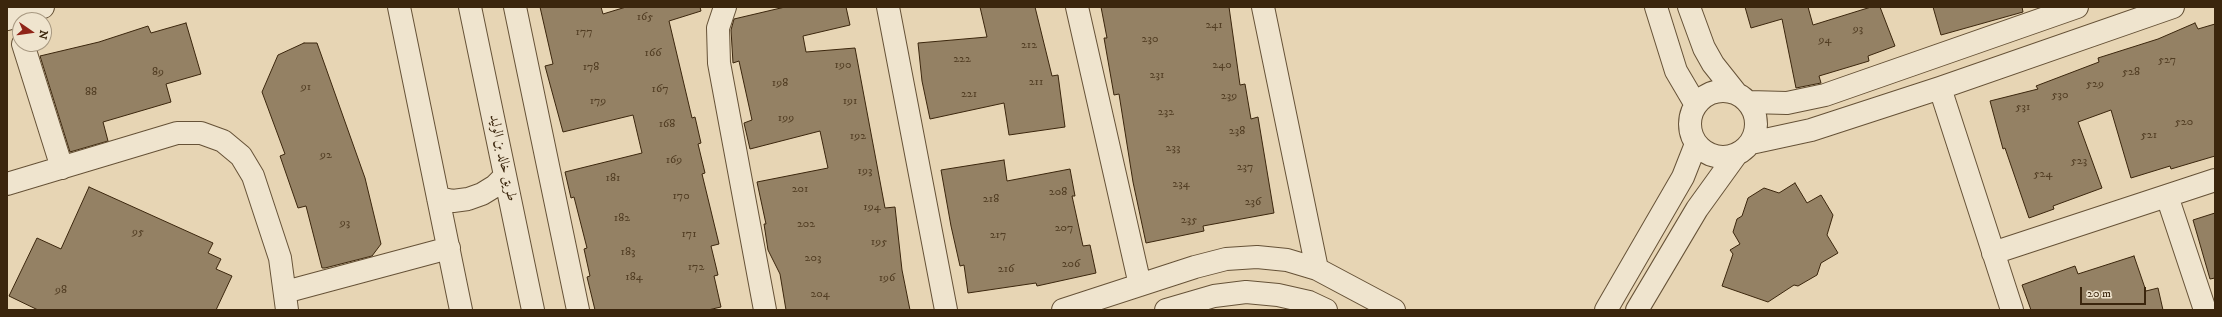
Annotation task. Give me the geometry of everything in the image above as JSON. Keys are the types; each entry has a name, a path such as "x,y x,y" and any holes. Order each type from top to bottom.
{"street":[{"path":"399,7 461,310"},
{"name":"طريق خالد بن الوليد","path":"470,7 533,310"},
{"path":"515,7 578,310"},
{"path":"712,7 718,28 719,63 764,310"},
{"path":"718,28 725,7"},
{"path":"888,7 946,310"},
{"path":"1077,7 1140,285"},
{"path":"1263,7 1317,269"},
{"path":"1656,7 1676,71 1696,105"},
{"path":"1637,310 1696,209 1756,133 1757,122 1754,111 1714,64 1704,48 1689,7"},
{"path":"2078,7 1825,95 1787,103 1742,97 1718,91 1710,93 1696,105 1691,116 1690,129 1696,144 1704,152 1725,158 1744,149 1811,130 1940,88 2173,7"},
{"path":"26,52 62,168"},
{"path":"1940,88 2012,310"},
{"path":"7,184 178,133 201,133 223,141 241,156 253,176 280,258 286,301 448,248"},
{"path":"1606,310 1674,192 1696,144"},
{"path":"438,198 453,201 475,197 495,186 506,176"},
{"path":"1993,253 2215,180"},
{"path":"2167,196 2205,310"},
{"path":"1063,310 1226,259 1257,257 1287,260 1317,269 1394,310"},
{"path":"1166,310 1214,296 1246,292 1278,295 1309,302 1326,310"}],"building":[{"path":"540,7 601,7 603,14 626,7 700,7 701,11 669,21 692,118 695,117 701,143 698,144 705,173 702,174 719,244 711,246 718,275 714,276 721,307 708,310 595,310 587,277 590,276 584,249 587,248 574,197 571,198 565,172 642,153 633,115 563,132 545,66 553,64"},
{"path":"785,7 846,7 850,25 803,36 806,52 855,48 885,208 895,207 902,270 910,310 786,310 780,274 768,250 764,224 766,224 757,182 828,168 820,131 750,149 744,123 752,120 739,61 733,63 731,30 734,19"},
{"path":"980,7 1035,7 1052,76 1058,75 1065,127 1009,135 1004,103 930,119 922,81 918,43 987,37"},
{"path":"1101,7 1229,7 1240,85 1245,84 1251,119 1258,117 1274,213 1203,226 1204,231 1146,243 1133,182 1119,94 1114,95 1104,38 1107,38"},
{"path":"1745,7 1808,7 1813,25 1871,7 1880,7 1895,46 1868,56 1869,61 1819,76 1821,83 1796,88 1782,19 1751,28"},
{"path":"1933,7 2022,7 2023,12 1941,35"},
{"path":"186,23 201,74 166,84 171,102 103,122 108,141 70,152 40,56 99,42 148,26 151,33"},
{"path":"2195,23 2198,29 2215,24 2215,156 2171,169 2170,166 2131,178 2111,110 2078,122 2102,188 2053,206 2054,209 2029,218 2005,148 2003,149 1990,101 2038,89 2036,86 2099,62 2098,58 2158,39"},
{"path":"304,43 317,43 365,178 381,244 372,256 325,268 322,268 306,206 298,208 280,156 285,154 262,92 278,55"},
{"path":"1004,160 1007,181 1070,169 1075,196 1072,196 1083,246 1090,245 1096,273 1037,286 1036,283 968,293 964,265 960,266 951,226 941,170"},
{"path":"1795,183 1807,203 1821,195 1833,215 1827,235 1838,253 1821,263 1817,275 1798,286 1794,285 1768,302 1722,286 1733,254 1730,250 1740,244 1733,232 1737,219 1742,216 1748,198 1764,188 1779,193"},
{"path":"89,187 213,243 208,253 221,259 216,269 232,276 216,310 38,310 9,296 37,238 61,249"},
{"path":"2215,213 2215,278 2210,279 2193,220"},
{"path":"2134,256 2146,291 2158,288 2163,310 2031,310 2022,285 2075,266 2078,274"}]}
